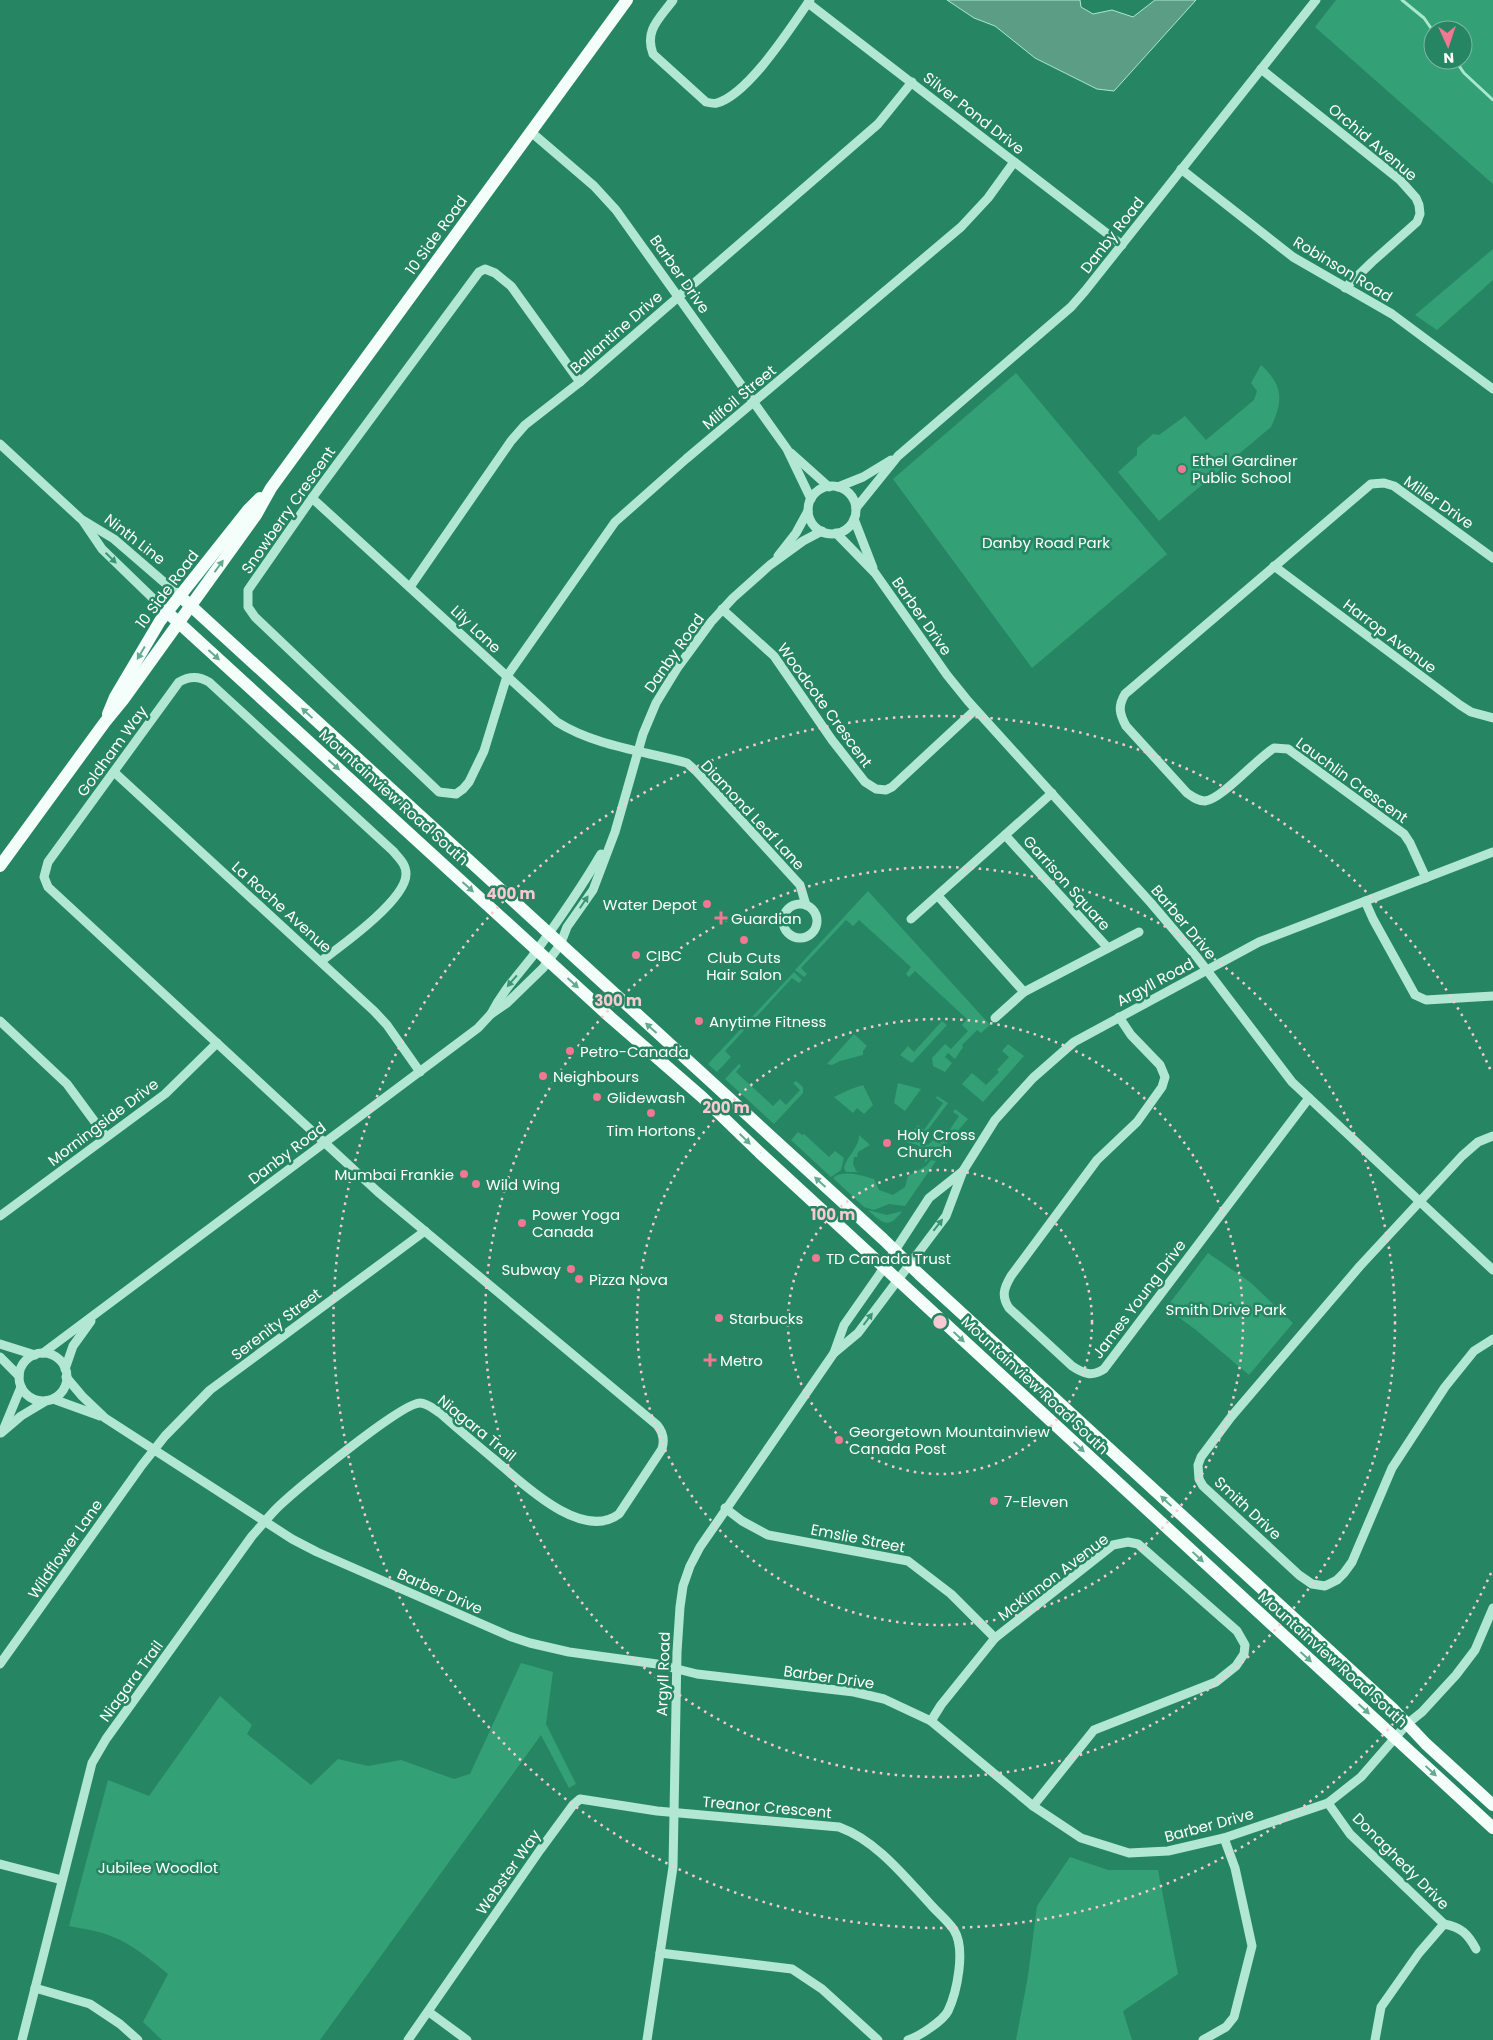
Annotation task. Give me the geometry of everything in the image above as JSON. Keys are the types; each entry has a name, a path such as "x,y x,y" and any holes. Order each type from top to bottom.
{"main road":[{"name":"10 Side Road","path":"0,866 123,700 256,515 271,488 627,0"},
{"name":"10 Side Road","path":"105,722 114,697 168,612 248,510 271,488"},
{"name":"Ninth Line","path":"180,596 190,606"},
{"name":"Mountainview Road South","path":"190,606 895,1251 1493,1805"},
{"name":"Ninth Line","path":"168,612 178,622"},
{"name":"Mountainview Road South","path":"178,622 549,961 702,1097 760,1154 1493,1828"}],"street":[{"path":"673,0 650,34 649,44 653,54 706,102 716,104 734,93 766,62 809,1"},
{"name":"Danby Road","path":"833,487 863,477 898,456 1071,306 1122,245 1316,0"},
{"name":"Silver Pond Drive","path":"809,1 1122,245"},
{"name":"Orchid Avenue","path":"1261,69 1386,167 1408,189 1419,205 1420,214 1418,222 1372,262 1346,288"},
{"name":"Ballantine Drive","path":"410,588 511,441 525,425 580,382 878,124 912,82"},
{"name":"Barber Drive","path":"531,132 556,151 607,199 679,296 787,449 811,499"},
{"name":"Milfoil Street","path":"507,676 616,522 630,507 961,227 988,198 1014,162"},
{"name":"Robinson Road","path":"1181,169 1293,257 1392,314 1491,384"},
{"name":"Snowberry Crescent","path":"507,676 484,751 469,782 456,794 449,795 439,792 255,617 248,607 248,590 312,498 479,272 485,269 511,286 580,382"},
{"name":"Ninth Line","path":"0,444 81,519 114,539 180,596"},
{"name":"Barber Drive","path":"787,449 833,487"},
{"name":"Danby Road","path":"856,508 898,456"},
{"name":"Miller Drive","path":"1274,566 1371,484 1394,486 1493,558"},
{"path":"833,487 846,491 852,496 856,508 854,520 844,530 836,534 822,532 811,521 808,511 811,499 820,489 833,487"},
{"name":"Lily Lane","path":"312,498 545,712 565,727 595,739 637,750"},
{"name":"Danby Road","path":"770,565 796,533 808,511"},
{"name":"Ninth Line","path":"81,519 102,549 168,612"},
{"name":"Barber Drive","path":"854,520 875,573"},
{"name":"Danby Road","path":"39,1354 97,1313 478,1028 491,1014 507,1003 549,961 560,945 567,927 593,890 615,832 637,750 650,716 666,686 722,609 770,565 803,541 822,532"},
{"name":"Barber Drive","path":"836,534 875,573 947,675 975,710 1151,903 1207,970 1278,1066 1309,1098 1493,1270"},
{"name":"Harrop Avenue","path":"1274,566 1460,705 1471,712 1493,718"},
{"name":"Lauchlin Crescent","path":"1274,566 1126,694 1120,703 1120,715 1126,726 1187,793 1196,800 1202,801 1216,796 1274,748 1283,747 1293,751 1404,834 1426,878"},
{"name":"Woodcote Crescent","path":"722,609 774,656 858,774 870,786 876,789 886,790 892,787 975,710"},
{"name":"Goldham Way","path":"321,961 386,908 405,882 405,866 393,851 209,682 199,678 188,678 179,682 48,862 45,882 52,892 324,1142"},
{"name":"Diamond Leaf Lane","path":"637,750 686,763 697,772 800,885 806,905"},
{"name":"La Roche Avenue","path":"114,772 374,1011 387,1025 420,1072"},
{"name":"Garrison Square","path":"912,920 1052,793"},
{"name":"Danby Road","path":"491,1014 500,995 549,934 584,883 615,832"},
{"name":"Garrison Square","path":"1005,836 1108,948"},
{"name":"Argyll Road","path":"834,1353 858,1333 946,1216 964,1171 995,1120 1033,1078 1074,1042 1119,1016 1278,933 1493,852"},
{"path":"938,896 1024,992"},
{"path":"1365,901 1372,919 1415,995 1426,1000 1493,996"},
{"name":"Garrison Square","path":"995,1018 1024,992 1139,932"},
{"name":"James Young Drive","path":"1119,1016 1131,1035 1160,1065 1165,1077 1162,1087 1137,1122 1097,1160 1069,1197 1011,1276 1004,1296 1009,1308 1072,1366 1082,1372 1092,1375 1104,1369 1309,1098"},
{"path":"0,1021 67,1084 106,1137"},
{"name":"Morningside Drive","path":"1,1213 165,1094 217,1043"},
{"path":"1421,1201 1469,1149 1478,1142 1493,1136"},
{"name":"Niagara Trail","path":"22,2040 92,1763 112,1731 252,1536 298,1489 403,1408 420,1402 429,1405 440,1413 548,1503 573,1516 586,1520 601,1521 612,1519 619,1514 662,1449 663,1435 656,1424 378,1192 324,1142"},
{"name":"Argyll Road","path":"647,2040 673,1867 680,1607 690,1566 700,1547 726,1508 834,1353 844,1325 895,1251 928,1198 964,1171"},
{"name":"Smith Drive","path":"1421,1201 1360,1266 1231,1417 1201,1457 1198,1465 1199,1479 1203,1486 1299,1575 1312,1584 1325,1586 1337,1580 1352,1562 1392,1468 1445,1387 1474,1350 1493,1339"},
{"name":"Serenity Street","path":"154,1450 210,1390 425,1231"},
{"name":"Danby Road","path":"66,1373 73,1346 97,1313"},
{"path":"0,1344 56,1358 66,1373 63,1390 21,1416 1,1434"},
{"path":"39,1354 24,1363 19,1376 21,1387 29,1396 40,1401 50,1399"},
{"path":"0,1357 19,1376"},
{"name":"Barber Drive","path":"66,1373 82,1396 105,1418 264,1522 317,1552 517,1639 569,1652 657,1664 697,1674 854,1692 894,1703 931,1721 1033,1806 1081,1838 1129,1853 1168,1851 1224,1838 1328,1803 1362,1777 1407,1724 1422,1712 1467,1661 1480,1639 1493,1608"},
{"path":"1,1434 21,1387"},
{"name":"Barber Drive","path":"50,1399 105,1418"},
{"name":"Wildflower Lane","path":"0,1664 154,1450"},
{"name":"Emslie Street","path":"726,1508 742,1522 768,1535 908,1561 950,1594 995,1638"},
{"name":"McKinnon Avenue","path":"931,1721 941,1705 995,1638 1112,1545 1128,1542 1138,1544 1237,1632 1245,1645 1244,1654 1236,1666 1216,1682 1094,1730 1033,1806"},
{"name":"Webster Way","path":"408,2040 572,1805 580,1799 673,1812"},
{"name":"Donaghedy Drive","path":"1328,1803 1350,1834 1444,1924 1418,1953 1381,2007 1375,2040"},
{"name":"Treanor Crescent","path":"673,1812 839,1827 850,1831 886,1857 954,1931 960,1955 955,1990 947,2013 918,2037 908,2040"},
{"path":"1203,2040 1226,2027 1234,2017 1252,1946 1235,1868 1224,1838"},
{"path":"0,1864 62,1880"},
{"path":"1444,1924 1456,1926 1468,1935 1476,1949"},
{"path":"660,1953 792,1969 822,1989 878,2040"},
{"path":"35,1988 90,2004 120,2024 138,2040"},
{"path":"429,2012 467,2040"}],"green space":[{"path":"1336,0 1493,0 1493,184 1315,27"},
{"path":"1493,249 1493,280 1437,330 1415,315"},
{"path":"1261,365 1274,380 1279,394 1278,409 1271,427 1159,521 1118,472 1137,455 1137,448 1153,434 1159,435 1185,416 1206,440 1254,400 1257,391 1251,383"},
{"name":"Danby Road Park","path":"1016,373 1167,554 1032,668 893,479"},
{"path":"868,891 990,1025 981,1033 977,1030 962,1045 963,1047 955,1059 948,1053 945,1057 952,1063 945,1072 933,1066 932,1058 945,1044 951,1049 968,1031 962,1025 967,1019 915,971 909,977 906,974 911,967 859,920 853,926 846,920 801,968 807,974 804,977 795,970"},
{"path":"794,972 802,980 799,983 792,978 725,1051 731,1057 717,1072 708,1064"},
{"path":"942,1021 947,1025 912,1063 900,1055 908,1046 914,1052"},
{"path":"854,1034 867,1046 863,1051 863,1055 832,1065 827,1064"},
{"path":"1008,1044 1024,1056 983,1102 962,1084 972,1073 986,1085 999,1072 997,1070 1009,1057 1002,1051"},
{"path":"739,1064 741,1066 736,1072 773,1106 780,1099 786,1105 800,1090 793,1083 796,1081 803,1087 803,1093 774,1124 725,1079"},
{"path":"898,1083 921,1089 905,1111 894,1103"},
{"path":"863,1085 873,1105 864,1114 857,1108 853,1113 834,1097 851,1089"},
{"path":"937,1096 948,1103 921,1139 928,1145 933,1140 940,1144 959,1116 953,1112 955,1109 968,1119 937,1158 930,1157 925,1163 923,1150 920,1150 918,1145 905,1142 918,1125 924,1130 943,1103 936,1098"},
{"path":"798,1132 802,1135 804,1134 829,1157 835,1151 844,1158 841,1170 831,1177 791,1140"},
{"path":"859,1135 870,1145 858,1152 857,1157 854,1157 853,1164 856,1171 859,1172 846,1172 844,1168 858,1143"},
{"path":"931,1160 936,1161 905,1206 889,1204 874,1210 864,1207 833,1178 837,1175 848,1174 874,1179 879,1190 893,1195 905,1187 908,1176 926,1166"},
{"path":"868,1210 887,1215 902,1211 893,1221 885,1222"},
{"name":"Smith Drive Park","path":"1208,1253 1250,1282 1293,1323 1249,1375 1196,1330 1166,1308"},
{"name":"Jubilee Woodlot","path":"521,1663 553,1672 546,1724 576,1784 569,1788 541,1735 320,2040 162,2040 143,2022 168,1974 125,1942 99,1932 69,1926 108,1780 149,1796 220,1696 252,1725 247,1734 311,1785 338,1759 368,1766 401,1760 454,1779 470,1774"},
{"path":"1070,1857 1108,1870 1158,1870 1178,1974 1123,2011 1132,2040 1016,2040 1028,1976 1037,1906"}],"shaded area":[{"path":"947,0 1080,0 1081,7 1093,14 1112,10 1133,17 1155,0 1196,0 1114,91 1097,89 1035,58 995,26 974,18"}],"waterway":[{"path":"1402,0 1425,20"},
{"path":"1462,70 1493,100"}],"place":[{"name":"Ethel Gardiner Public School","path":"1182,469"},
{"name":"Water Depot","path":"707,904"},
{"name":"Guardian","path":"721,918"},
{"name":"Club Cuts Hair Salon","path":"744,940"},
{"name":"CIBC","path":"636,955"},
{"name":"Anytime Fitness","path":"699,1021"},
{"name":"Petro-Canada","path":"570,1051"},
{"name":"Neighbours","path":"543,1076"},
{"name":"Glidewash","path":"597,1097"},
{"name":"Tim Hortons","path":"651,1113"},
{"name":"Holy Cross Church","path":"887,1143"},
{"name":"Mumbai Frankie","path":"464,1174"},
{"name":"Wild Wing","path":"476,1184"},
{"name":"Power Yoga Canada","path":"522,1223"},
{"name":"TD Canada Trust","path":"816,1258"},
{"name":"Subway","path":"571,1269"},
{"name":"Pizza Nova","path":"579,1279"},
{"name":"Starbucks","path":"719,1318"},
{"name":"Metro","path":"710,1360"},
{"name":"Georgetown Mountainview Canada Post","path":"839,1440"},
{"name":"7-Eleven","path":"994,1501"}]}
